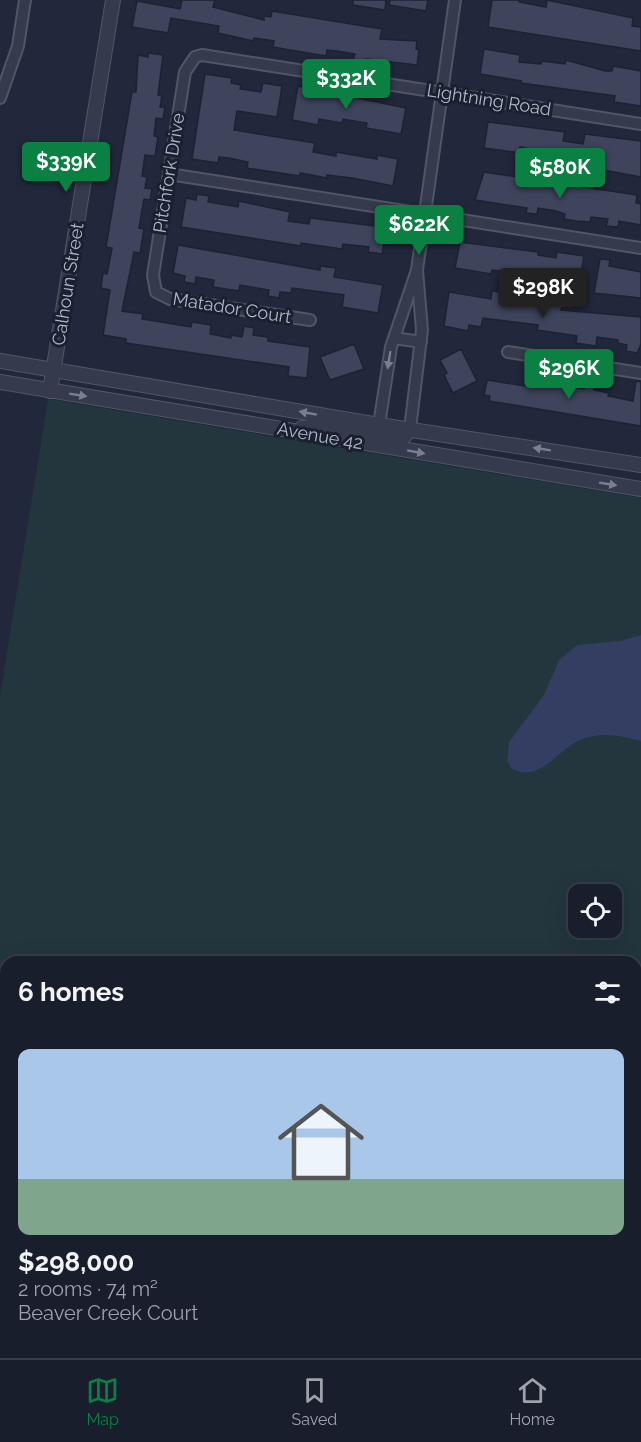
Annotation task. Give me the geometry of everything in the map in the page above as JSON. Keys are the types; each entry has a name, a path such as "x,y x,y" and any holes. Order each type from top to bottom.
{"street":[{"path":"0,98 18,46 25,0"},
{"name":"Calhoun Street","path":"50,390 113,0"},
{"path":"285,430 320,426 402,439 410,429 421,342 417,270 455,0"},
{"name":"Lightning Road","path":"195,57 202,56 641,124"},
{"name":"Pitchfork Drive","path":"156,292 153,275 185,72 195,57"},
{"path":"169,174 641,248"},
{"path":"379,425 394,338 417,270"},
{"name":"Matador Court","path":"156,292 170,299 310,320"},
{"path":"394,338 421,342"},
{"path":"508,352 641,373"},
{"name":"Avenue 42","path":"0,361 379,425 641,465"},
{"name":"Avenue 42","path":"0,382 641,489"}],"shaded area":[{"path":"48,399 641,498 641,956 0,956 0,696"}],"water":[{"path":"641,635 641,741 618,736 588,737 572,745 539,769 521,772 511,768 507,761 509,742 544,695 559,660 577,645 620,641"}],"building":[{"path":"182,0 215,0 213,7 264,20 264,16 271,17 272,11 382,29 380,39 417,41 416,49 419,50 417,65 366,59 365,62 353,60 355,54 337,51 327,50 326,56 273,47 274,41 254,38 253,41 218,33 219,26 171,18 168,33 132,27 137,1 180,9"},
{"path":"353,0 386,0 385,10 353,5"},
{"path":"390,0 428,0 426,11 389,5"},
{"path":"492,0 519,0 519,2 546,7 547,0 633,18 632,26 641,27 641,51 488,27"},
{"path":"484,49 520,55 519,62 541,64 542,61 565,64 566,60 605,71 612,71 613,66 641,71 641,106 614,102 615,96 521,83 521,81 480,74"},
{"path":"148,53 163,55 158,95 162,96 160,107 165,107 163,119 156,118 154,136 158,137 155,156 145,155 142,176 147,177 145,188 152,189 150,200 144,199 139,228 144,229 140,253 134,252 122,311 143,314 142,319 191,327 192,322 211,325 210,334 231,338 231,335 242,337 244,326 254,328 253,335 268,337 268,341 310,347 307,378 288,376 289,367 126,343 126,339 103,335 110,290 101,288 103,273 107,274 112,248 106,247 132,92 136,92 138,55 148,57"},
{"path":"205,74 232,78 231,83 241,85 240,89 261,92 263,83 282,86 277,117 237,111 234,130 315,143 313,152 336,156 336,152 377,159 377,155 398,159 393,186 352,178 327,175 327,178 300,173 300,176 247,168 248,162 229,158 219,157 218,163 192,159"},
{"path":"298,86 406,108 401,134 366,128 367,123 343,119 342,123 319,119 318,125 292,120"},
{"path":"488,122 565,132 563,141 583,144 585,134 641,141 641,177 539,158 540,151 520,147 520,153 484,148"},
{"path":"484,172 637,195 636,203 641,204 641,225 619,221 618,227 606,226 608,219 591,217 590,222 576,221 564,219 565,214 556,211 538,208 537,214 526,213 527,208 475,200"},
{"path":"197,194 209,196 208,202 238,207 239,201 290,212 288,221 309,224 310,218 391,228 389,245 384,244 382,254 368,252 369,247 343,244 342,249 301,243 301,246 181,227 186,198 196,200"},
{"path":"460,242 538,252 538,255 556,258 557,252 584,256 578,291 542,285 543,277 492,270 491,274 455,268"},
{"path":"178,245 320,270 320,266 336,268 334,277 383,285 378,313 342,307 344,295 292,288 291,293 280,292 279,298 268,296 269,290 240,285 239,291 213,287 214,280 196,277 195,284 184,282 185,276 173,273"},
{"path":"600,259 610,260 609,266 641,272 641,298 594,293"},
{"path":"492,291 513,294 512,299 562,306 561,310 641,317 641,344 637,353 626,351 627,345 618,343 618,340 597,337 596,346 576,343 577,336 537,330 538,325 483,318 481,327 469,325 468,331 444,326 449,292 491,299"},
{"path":"354,344 364,369 330,380 320,357"},
{"path":"461,349 477,381 453,393 440,360"},
{"path":"543,376 567,380 566,386 584,389 585,381 595,383 594,390 609,393 608,396 633,401 636,381 641,382 641,426 489,401 490,396 484,395 487,380 531,387 532,380 542,381"}]}
